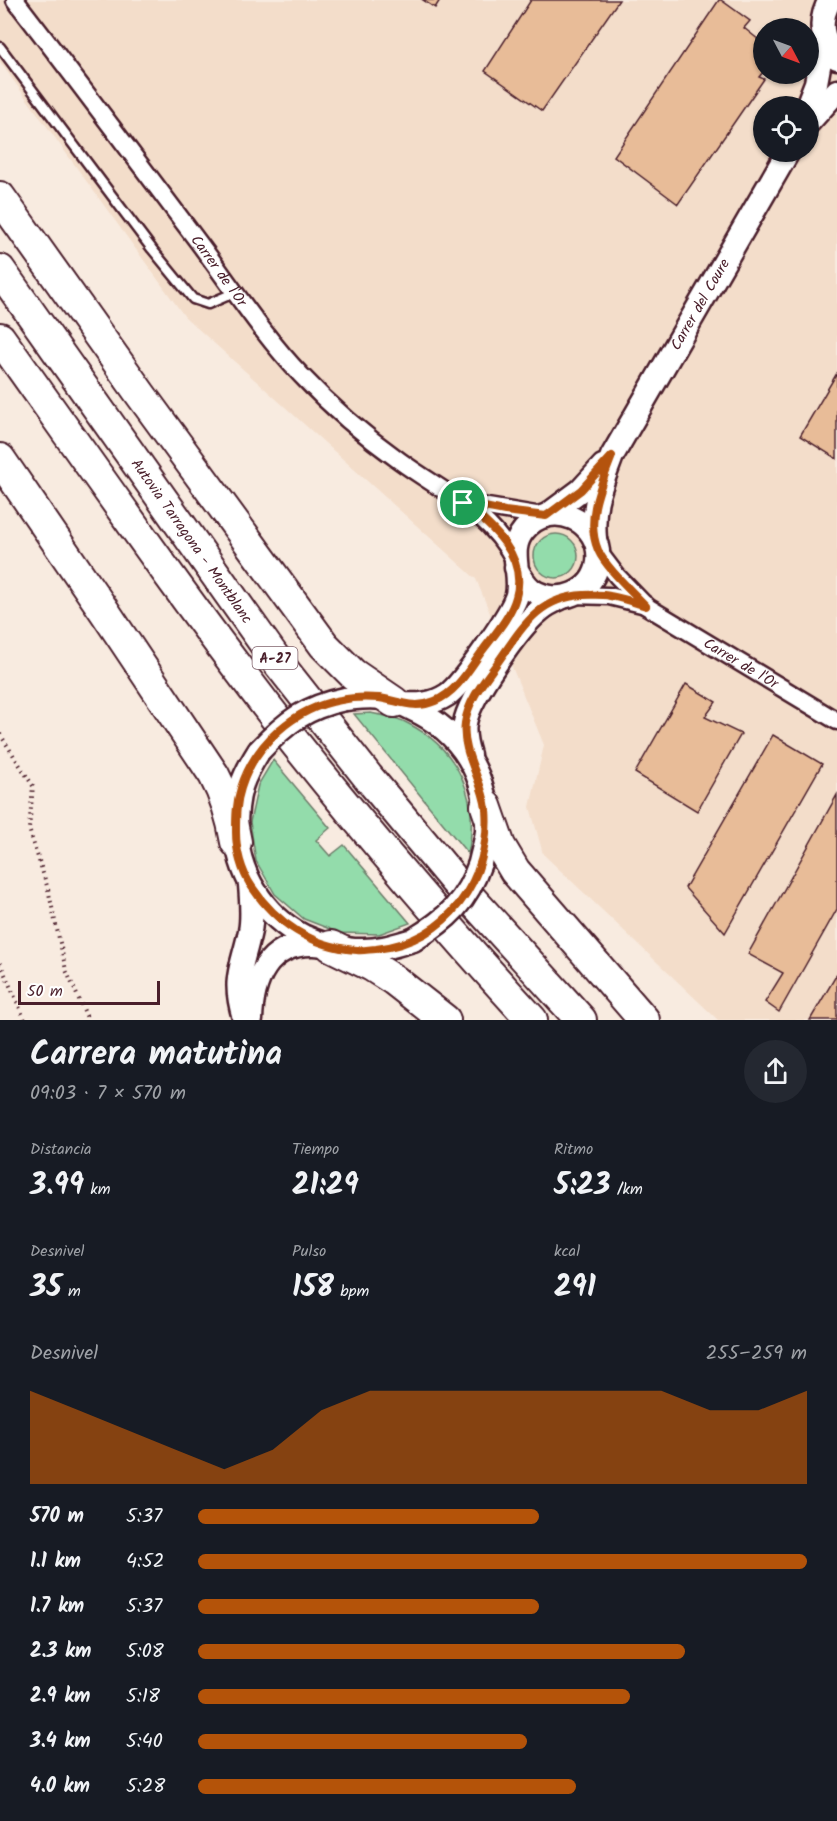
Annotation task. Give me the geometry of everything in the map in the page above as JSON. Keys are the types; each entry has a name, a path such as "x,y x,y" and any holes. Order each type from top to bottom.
{"highway":[{"path":"0,197 324,645 353,674 399,703"},
{"name":"Autovia Tarragona - Montblanc","path":"0,270 279,664 368,777 454,880 581,1020"},
{"name":"A-27","path":"0,338 295,743 416,891 532,1020"},
{"path":"0,459 214,775 231,815 236,842"},
{"path":"486,806 500,846 515,871 644,1020"},
{"path":"328,945 372,966 394,980 445,1020"}],"street":[{"name":"Carrer de l'Or","path":"15,0 258,324 300,374 346,419 401,462 463,503 498,534 506,544 516,566"},
{"path":"824,2 822,26 824,39 837,58"},
{"path":"811,96 816,83 824,39"},
{"path":"819,111 837,91"},
{"name":"Carrer del Coure","path":"597,545 594,518 597,497 612,456 782,162"},
{"name":"Carrer del Coure","path":"544,516 581,490 612,456"},
{"name":"Carrer de l'Or","path":"463,503 544,516"},
{"path":"251,1020 255,985 261,972 284,950 297,945 328,945 359,950 389,947 413,940 434,928 448,917 462,900 474,881 487,833 486,806 465,738 468,710 478,690 530,620 549,603 588,585 598,563 597,545 588,528 578,519 567,515 544,516 533,521 519,536 516,546 518,584 517,596 512,608 458,685 447,695 434,702 421,705 399,703"},
{"name":"Carrer de l'Or","path":"597,545 618,576 646,606 837,721"},
{"path":"516,566 530,589 554,598 567,596"},
{"name":"Carrer de l'Or","path":"567,596 609,596 646,606"},
{"path":"328,945 303,936 268,908 250,884 242,866 236,842 236,809 241,787 259,751 291,720 309,710 328,702 367,697 383,698 424,714 456,739 470,759"},
{"path":"245,1020 238,998 238,979 250,931 250,884"}],"lane":[{"path":"0,47 152,249 193,299 208,304 236,292"}],"path":[{"path":"0,734 33,786 28,830 48,889 66,970 88,1020"},
{"path":"0,963 25,1020"}],"shaded area":[{"path":"0,0 837,0 837,1020 718,1020 543,854 530,807 544,745 476,579 185,317 0,62"}],"green space":[{"path":"556,534 565,535 572,540 577,547 577,565 572,572 565,577 556,578 547,577 540,572 535,565 534,556 535,547 540,540 547,535"},
{"path":"371,713 407,723 425,734 452,761 468,795 471,833 468,854 354,714"},
{"path":"273,760 330,828 316,840 330,856 344,845 410,923 379,934 340,933 304,919 275,894 256,861 250,822 258,785"}],"building":[{"path":"423,0 440,0 435,8"},
{"path":"531,0 619,0 542,111 485,71"},
{"path":"719,0 750,21 744,28 753,35 753,84 761,84 678,204 614,156"},
{"path":"837,373 837,459 800,436"},
{"path":"686,684 716,702 705,717 741,734 697,811 635,773"},
{"path":"773,735 822,764 725,933 685,888"},
{"path":"837,795 837,909 779,1012 765,1002 783,973 748,954"},
{"path":"837,974 837,1020 810,1020"}],"route":[{"path":"612,456 597,497 594,518 595,539 598,551 646,606 595,594 563,597 539,610 519,633 478,690 468,710 465,738 486,806 487,833 474,881 462,900 448,917 413,940 389,947 359,950 324,944 303,936 286,924 268,908 250,884 242,866 236,842 236,809 241,787 259,751 273,735 291,720 309,710 328,702 367,697 421,705 434,702 447,695 458,685 512,608 517,596 518,584 516,563 506,544 463,503 546,516 581,490 612,456"}]}
